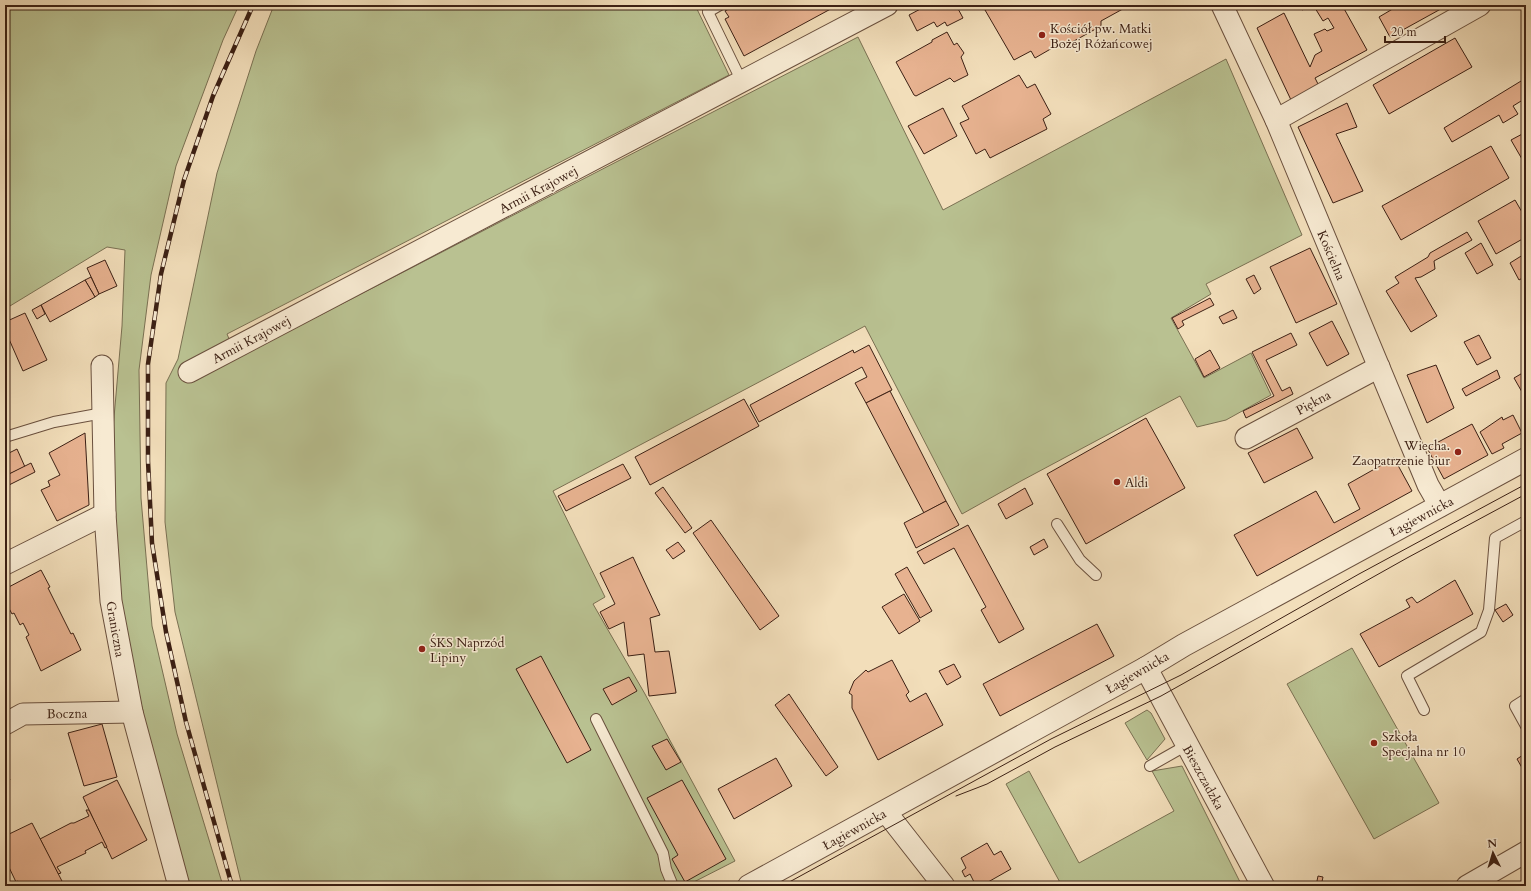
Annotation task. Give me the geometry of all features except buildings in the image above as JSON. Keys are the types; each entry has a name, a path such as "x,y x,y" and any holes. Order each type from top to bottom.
{"street":[{"name":"Armii Krajowej","path":"189,372 886,5"},
{"name":"Kościelna","path":"1222,5 1276,120 1428,485 1440,506"},
{"path":"1276,120 1480,5"},
{"name":"Graniczna","path":"102,366 105,514 110,601 132,712 179,886"},
{"name":"Piękna","path":"1246,438 1379,367"},
{"name":"Łagiewnicka","path":"750,886 1146,668 1184,645 1440,506 1525,463"},
{"path":"5,564 105,514"},
{"name":"Bieszczadzka","path":"1146,668 1263,886"},
{"name":"Boczna","path":"5,724 23,714 132,712"},
{"path":"886,812 944,886"},
{"path":"1467,886 1526,852"}],"lane":[{"path":"720,5 708,12 742,82"},
{"path":"5,437 54,422 103,413"},
{"path":"1424,710 1407,676 1481,632 1489,610 1495,538 1526,521"},
{"path":"1057,524 1080,560 1096,575"},
{"path":"1526,699 1515,706 1526,726"},
{"path":"596,719 663,853 666,869 673,886"},
{"path":"1150,766 1187,745"}],"green space":[{"path":"5,5 239,5 223,40 176,166 151,275 139,370 141,498 152,626 177,734 223,886 186,886 153,763 116,577 113,429 122,326 125,250 107,247 5,309"},
{"path":"274,5 695,5 729,75 227,334 237,358 858,37 943,210 1226,59 1302,235 1206,284 1211,294 1171,318 1204,378 1251,353 1271,395 1226,420 1197,427 1180,396 962,514 865,326 553,491 605,597 593,604 645,694 735,861 686,886 242,886 175,612 165,522 166,383 178,359 217,173 256,51"},
{"path":"1352,648 1439,803 1374,839 1287,684"},
{"path":"1147,710 1151,713 1165,739 1147,760 1125,723"},
{"path":"1182,766 1242,886 1062,886 1006,784 1029,771 1079,863 1174,811 1152,771"}],"tram line":[{"path":"782,886 1051,739 1181,675 1359,574 1526,484"},
{"path":"956,796 987,784 1055,747 1161,696 1407,558 1526,494"}],"railway":[{"path":"232,886 186,722 166,632 152,543 148,461 148,364 161,274 184,180 213,96 253,5"}],"place":[{"name":"Kościół pw. Matki Bożej Różańcowej","path":"1042,35"},
{"name":"Wiecha. Zaopatrzenie biur","path":"1458,452"},
{"name":"Aldi","path":"1117,482"},
{"name":"ŚKS Naprzód Lipiny","path":"422,649"},
{"name":"Szkoła Specjalna nr 10","path":"1374,743"}]}
